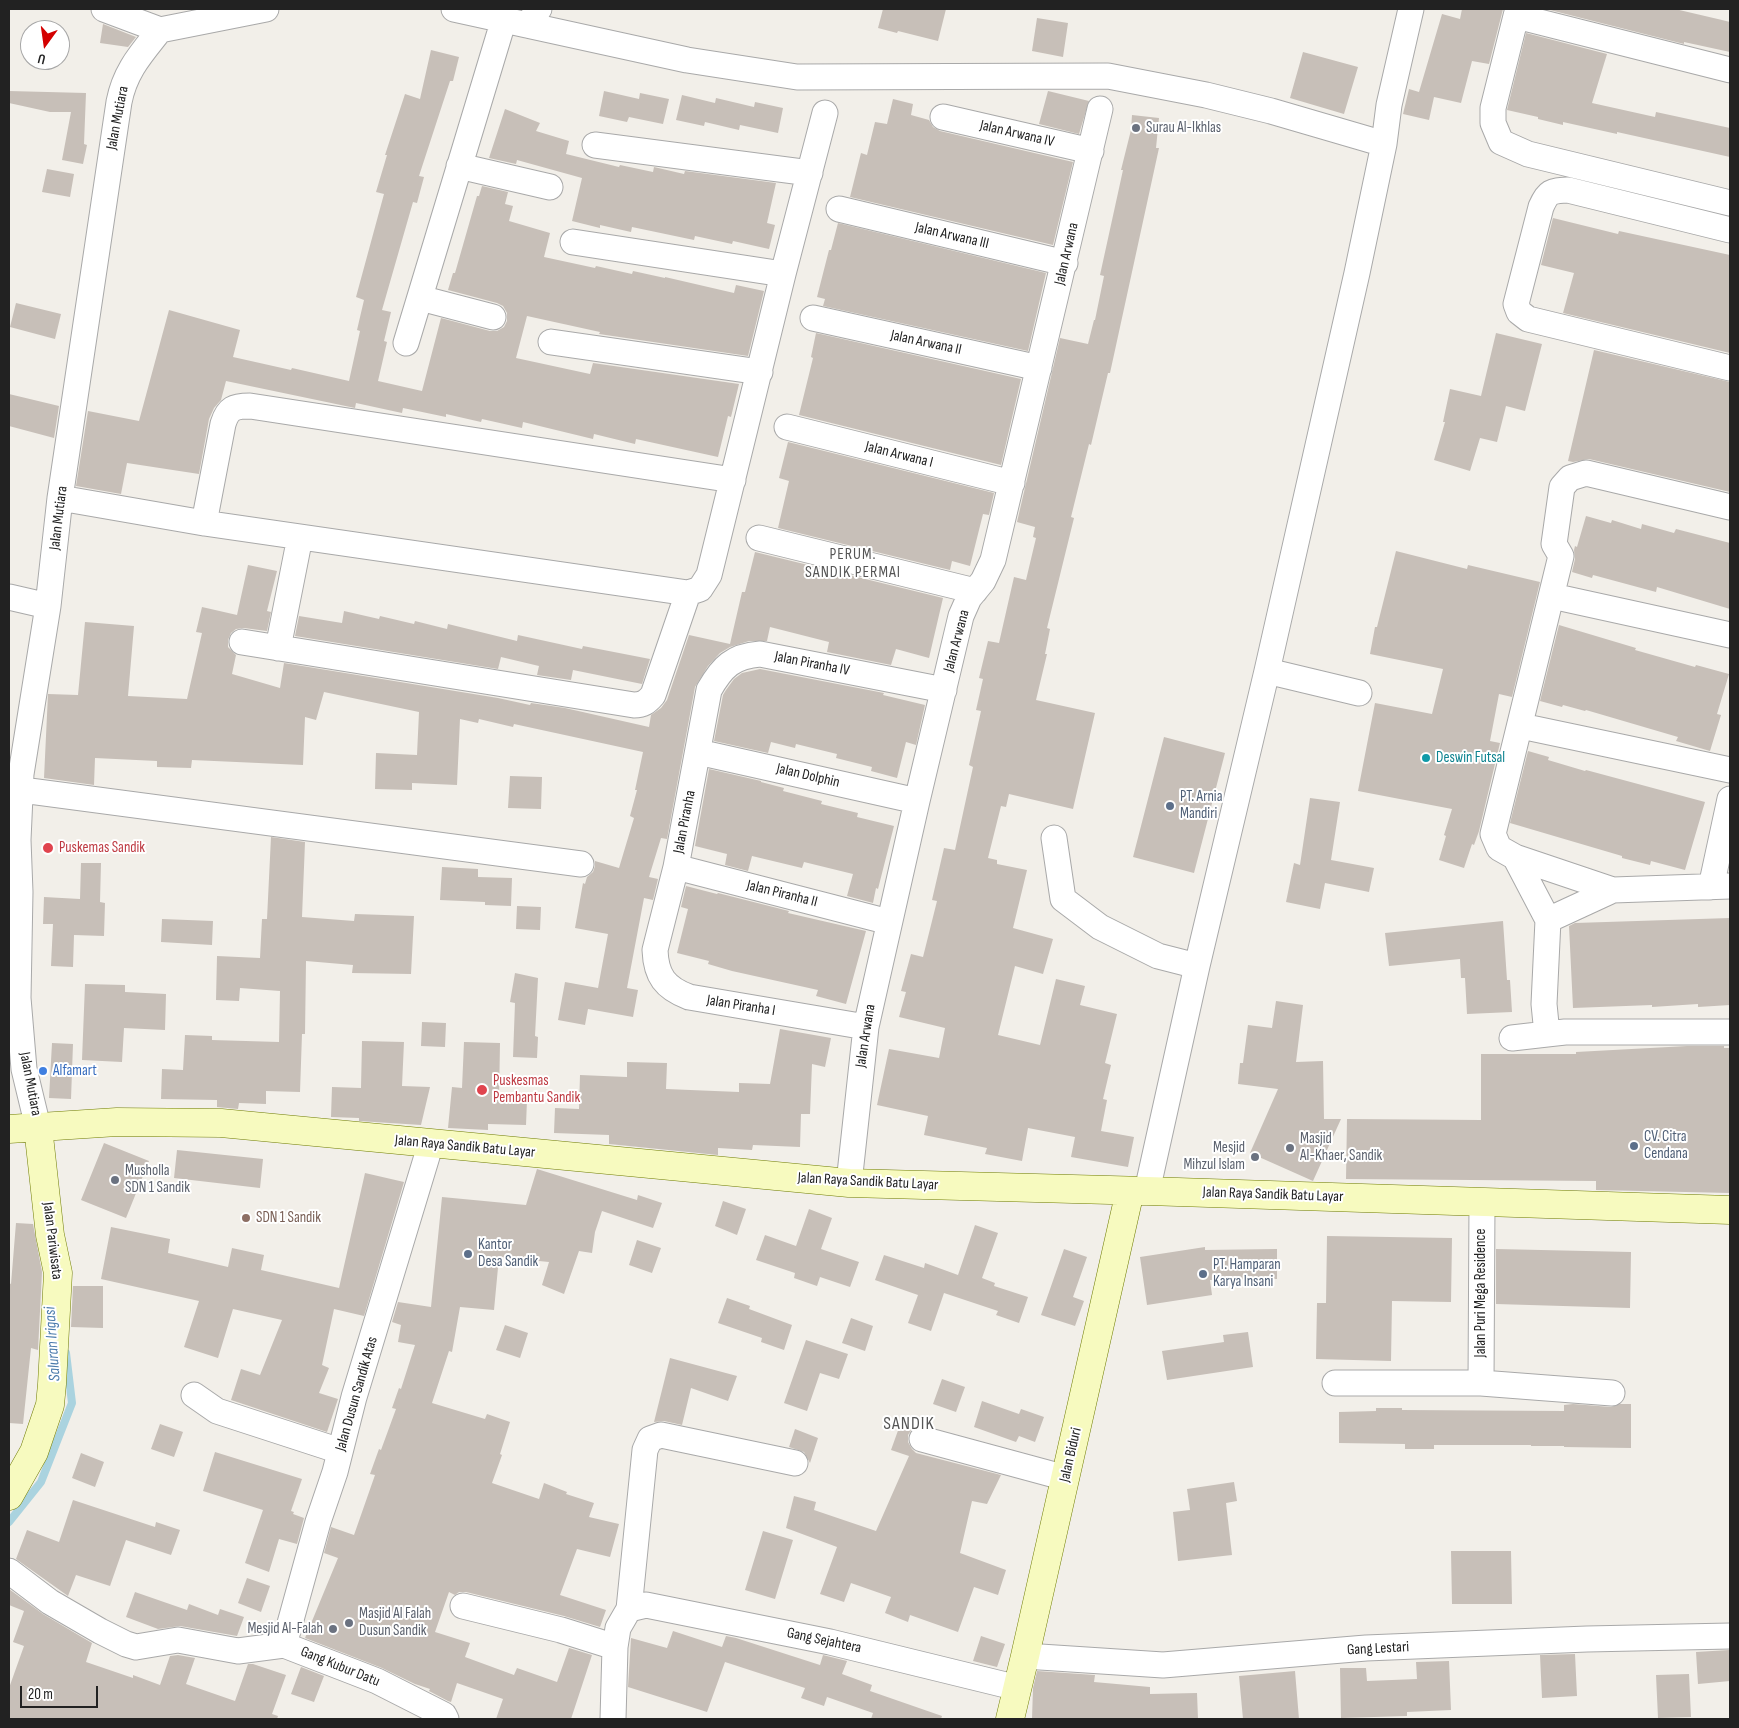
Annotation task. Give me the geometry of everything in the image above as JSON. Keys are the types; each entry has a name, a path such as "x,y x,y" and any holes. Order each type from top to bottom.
{"main road":[{"name":"Jalan Raya Sandik Batu Layar","path":"9,1129 117,1122 221,1123 849,1183 1730,1210"},
{"name":"Jalan Pariwisata","path":"9,1496 34,1452 50,1405 52,1384 58,1273 50,1235 38,1127"},
{"name":"Jalan Biduri","path":"1010,1719 1066,1478 1138,1191"}],"street":[{"path":"104,9 160,30 266,9"},
{"path":"454,9 524,18 687,60 797,77 1108,76 1216,97 1384,144"},
{"path":"1138,1191 1197,966 1267,671 1357,273 1384,144 1389,105 1411,9"},
{"path":"1730,70 1517,12 1493,108 1493,123 1501,142 1528,154 1730,203"},
{"path":"406,344 459,166 524,18"},
{"name":"Jalan Mutiara","path":"38,1127 24,1069 18,998 20,892 17,778 48,606 60,498 122,86 128,72 160,30"},
{"name":"Jalan Arwana","path":"849,1183 866,1027 917,801 961,616 969,598 982,581 993,560 1100,110"},
{"path":"60,498 204,523 688,593 700,589 709,575 783,274 825,113"},
{"name":"Jalan Arwana IV","path":"943,117 1091,151"},
{"path":"595,145 810,173"},
{"path":"459,166 550,187"},
{"path":"1730,230 1568,190 1554,191 1546,196 1541,207 1516,304 1519,312 1528,319 1730,368"},
{"name":"Jalan Arwana III","path":"839,209 1065,263"},
{"path":"572,242 783,274"},
{"path":"420,298 493,317"},
{"name":"Jalan Arwana II","path":"813,318 1039,368"},
{"path":"551,342 760,372"},
{"path":"204,523 223,424 226,415 231,409 239,406 250,406 733,480"},
{"name":"Jalan Arwana I","path":"787,427 1012,483"},
{"path":"1730,507 1586,473 1570,478 1562,487 1554,544 1561,556 1521,726 1493,834 1499,848 1515,857 1613,890 1721,887 1730,799"},
{"path":"278,648 300,537"},
{"path":"758,538 975,591"},
{"path":"242,642 642,705 652,695 688,593"},
{"path":"1552,596 1730,635"},
{"path":"9,597 48,606"},
{"name":"Jalan Piranha IV","path":"706,704 709,690 718,674 732,661 760,654 944,690"},
{"path":"1267,671 1359,693"},
{"name":"Jalan Piranha","path":"658,939 676,867 706,704"},
{"path":"1521,726 1730,770"},
{"name":"Jalan Dolphin","path":"698,752 917,801"},
{"path":"17,778 581,864"},
{"path":"1054,838 1063,899 1100,927 1158,956 1197,966"},
{"path":"1515,857 1548,920 1544,1004 1547,1034"},
{"name":"Jalan Piranha II","path":"676,867 889,922"},
{"path":"1548,920 1613,890"},
{"name":"Jalan Piranha I","path":"658,939 655,950 656,964 665,983 676,992 690,997 866,1027"},
{"path":"1512,1038 1575,1032 1730,1032"},
{"name":"Jalan Dusun Sandik Atas","path":"284,1645 354,1397 431,1143"},
{"name":"Jalan Puri Mega Residence","path":"1481,1383 1482,1203"},
{"path":"1334,1383 1481,1383 1612,1393"},
{"path":"194,1395 217,1411 340,1450"},
{"path":"613,1719 615,1647 618,1628 629,1609 645,1450 650,1440 661,1435 795,1463"},
{"path":"922,1439 1066,1478"},
{"name":"Gang Kubur Datu","path":"9,1571 57,1607 126,1644 136,1646 178,1640 238,1651 284,1645 377,1682 444,1715 446,1719"},
{"name":"Gang Sejahtera","path":"629,1609 646,1605 830,1642 1018,1688"},
{"path":"463,1606 561,1630 615,1647"},
{"name":"Gang Lestari","path":"1026,1656 1163,1664 1366,1648 1587,1639 1730,1636"}],"building":[{"path":"883,9 946,9 938,41 878,28"},
{"path":"1462,9 1503,9 1489,64 1472,61 1461,103 1434,97 1429,120 1403,114 1409,89 1419,92 1442,14 1460,19"},
{"path":"1546,9 1675,9 1730,22 1730,52 1684,42 1684,44"},
{"path":"1037,18 1068,23 1063,57 1032,51"},
{"path":"103,24 136,37 128,47 100,43"},
{"path":"1526,33 1607,54 1592,103 1655,117 1656,112 1730,128 1730,157 1617,132 1617,134 1563,122 1563,125 1507,110"},
{"path":"431,50 459,57 453,81 450,81 419,176 424,177 417,203 413,202 382,310 391,312 384,341 387,342 378,381 422,391 441,318 490,331 497,331 504,327 507,321 507,313 503,306 448,290 453,273 455,273 477,196 479,196 482,186 508,192 505,204 513,206 509,221 550,233 544,257 595,268 596,266 632,274 633,271 665,277 734,293 736,285 764,291 748,356 599,334 600,332 527,316 516,358 590,374 593,363 739,384 731,417 728,416 718,457 636,439 635,444 594,434 593,439 523,422 522,428 482,419 481,422 446,414 446,417 403,408 402,413 356,403 355,408 226,381 221,400 214,408 209,419 199,474 127,463 121,494 76,486 88,411 139,421 169,310 240,330 233,357 349,381 360,331 357,330 364,300 356,297 384,194 376,192 387,155 385,155 405,94 420,99"},
{"path":"1303,52 1358,67 1344,114 1290,98"},
{"path":"9,91 86,93 84,144 87,145 83,164 62,160 71,112 50,112 9,103"},
{"path":"604,91 639,99 640,93 669,99 663,124 629,117 627,122 599,116"},
{"path":"1048,91 1089,101 1079,134 1039,124"},
{"path":"682,95 715,103 716,98 754,107 755,102 783,108 778,133 740,125 739,130 705,122 704,126 676,120"},
{"path":"893,99 913,104 911,115 929,120 933,127 940,131 1073,162 1053,245 850,197 861,153 867,155 875,122 887,124"},
{"path":"505,109 540,123 536,131 569,141 566,154 619,167 620,165 653,172 654,167 684,174 685,171 776,183 767,223 775,225 769,249 733,241 732,244 695,236 694,240 632,227 631,232 600,225 600,228 572,221 582,178 517,160 516,164 489,158"},
{"path":"1132,115 1159,118 1156,148 1159,148 1110,373 1108,373 1071,517 1074,518 1047,628 1050,629 1045,654 1047,654 1036,700 1095,713 1073,809 1009,794 1006,807 1001,806 988,858 997,860 997,864 1027,870 1013,928 1053,939 1043,974 1015,966 998,1035 1040,1045 1056,979 1085,986 1080,1005 1117,1014 1105,1063 1111,1065 1103,1099 1107,1100 1101,1131 1134,1137 1128,1167 1071,1157 1075,1137 1028,1128 1022,1161 985,1154 987,1148 924,1135 928,1116 877,1105 889,1049 939,1058 945,1028 899,1017 906,992 901,991 911,954 923,957 937,901 932,900 944,848 955,850 973,767 969,765 981,711 976,710 983,679 979,678 988,641 999,643 1014,577 1026,580 1036,538 1033,537 1035,527 1017,522 1060,338 1088,344 1095,320 1104,276 1100,275 1131,130"},
{"path":"47,169 74,174 70,197 42,192"},
{"path":"1553,218 1618,234 1619,231 1730,255 1730,353 1563,313 1574,273 1541,265"},
{"path":"838,223 1046,273 1028,351 823,306 825,299 817,297"},
{"path":"16,303 61,314 55,339 10,327"},
{"path":"816,333 1021,379 1001,465 799,415 813,358 811,357"},
{"path":"1496,333 1542,344 1525,411 1506,406 1497,442 1480,438 1470,471 1434,460 1445,422 1443,422 1450,389 1481,396"},
{"path":"1594,350 1730,382 1730,492 1589,459 1568,461"},
{"path":"9,394 59,406 54,438 9,426"},
{"path":"788,442 994,493 989,515 983,514 970,566 952,561 950,570 778,528 789,481 779,478"},
{"path":"1586,516 1611,523 1612,520 1641,529 1642,524 1674,533 1676,529 1730,543 1730,609 1657,587 1656,592 1593,575 1592,578 1572,572 1575,546 1577,547"},
{"path":"1396,551 1467,569 1468,565 1540,582 1512,697 1499,694 1490,741 1500,743 1479,831 1474,845 1472,844 1464,868 1439,860 1452,809 1358,791 1375,703 1432,714 1443,669 1370,654 1375,627 1377,627"},
{"path":"755,552 943,598 929,658 896,649 891,665 827,652 829,642 770,627 767,641 749,641 730,647 720,653 708,666 695,687 667,839 661,838 649,877 658,879 653,900 644,898 627,988 638,990 633,1017 588,1009 585,1025 558,1020 565,982 598,988 608,934 575,928 583,883 585,884 587,877 593,872 595,861 619,868 634,818 630,816 637,790 635,790 643,752 514,724 513,727 479,719 478,723 460,719 457,785 412,783 412,790 375,789 376,753 417,755 419,712 324,692 316,720 305,717 303,765 192,760 191,768 157,767 157,761 95,758 94,785 44,778 48,694 78,695 85,622 134,626 128,696 187,699 202,633 196,632 202,607 237,615 248,565 277,571 267,611 271,612 267,631 244,628 236,629 231,633 228,647 236,655 232,674 280,688 284,663 498,698 530,705 531,703 565,708 649,727 651,715 661,708 667,700 689,635 730,644 742,592 745,592"},
{"path":"344,611 379,619 380,616 414,624 415,621 447,629 448,624 517,641 518,635 582,649 583,646 650,659 642,684 573,670 571,680 537,675 539,666 501,657 498,669 295,636 299,616 342,623"},
{"path":"1559,625 1636,648 1635,650 1695,667 1696,665 1729,674 1717,714 1721,715 1710,751 1676,741 1678,737 1586,710 1563,705 1562,707 1540,701"},
{"path":"760,669 884,693 883,695 925,705 916,745 906,742 897,778 871,771 872,767 836,758 837,754 796,744 795,748 771,742 768,753 714,741 723,695 726,690 734,679 742,673"},
{"path":"1164,737 1225,753 1194,873 1133,857"},
{"path":"1528,751 1549,757 1548,760 1585,771 1705,802 1685,870 1651,861 1650,865 1622,858 1622,856 1510,823"},
{"path":"709,769 784,788 783,791 822,801 821,804 858,813 857,817 894,826 873,903 847,896 853,874 804,862 802,868 752,856 748,871 725,865 727,854 695,846"},
{"path":"510,776 542,777 541,809 508,808"},
{"path":"1310,798 1340,802 1331,860 1374,868 1369,892 1325,883 1320,909 1286,902 1294,863 1300,865"},
{"path":"271,837 305,842 302,917 354,921 355,914 414,916 411,974 352,973 353,965 306,961 305,1034 302,1034 300,1092 266,1091 266,1104 239,1103 238,1109 217,1107 217,1100 161,1099 162,1069 183,1070 185,1035 212,1036 212,1040 279,1042 280,991 240,988 239,1001 216,1000 217,956 260,958 262,919 267,919"},
{"path":"81,863 101,863 100,902 105,903 104,936 74,935 73,967 51,966 53,924 43,924 44,897 80,899"},
{"path":"442,867 478,869 478,877 512,878 511,906 485,905 485,902 440,900"},
{"path":"686,886 866,931 846,1004 816,996 818,990 732,971 708,964 709,961 677,953 688,909 681,907"},
{"path":"517,906 541,907 540,930 516,929"},
{"path":"1730,918 1730,1005 1698,1007 1698,1004 1652,1007 1652,1005 1573,1008 1569,926 1575,923"},
{"path":"162,919 213,921 212,945 161,942"},
{"path":"1503,921 1507,980 1510,980 1512,1012 1467,1014 1465,978 1461,978 1460,959 1389,966 1385,933"},
{"path":"515,973 538,978 535,1036 538,1037 537,1058 513,1057 515,1003 510,1002"},
{"path":"85,984 125,985 125,992 166,994 165,1030 124,1028 122,1062 82,1060"},
{"path":"1276,1001 1303,1005 1296,1062 1323,1061 1324,1119 1341,1119 1313,1181 1250,1153 1278,1089 1238,1084 1240,1063 1243,1063 1248,1025 1272,1028"},
{"path":"422,1022 446,1023 445,1047 421,1046"},
{"path":"780,1029 831,1038 825,1067 812,1064 810,1114 801,1114 800,1147 753,1145 752,1150 718,1148 718,1155 609,1144 609,1135 554,1133 555,1108 579,1109 580,1075 627,1077 627,1062 667,1063 666,1089 739,1092 739,1083 770,1084"},
{"path":"362,1041 404,1042 402,1086 430,1087 421,1125 359,1121 359,1118 331,1117 332,1087 361,1088"},
{"path":"464,1042 500,1043 499,1100 527,1100 526,1125 488,1124 488,1130 448,1128 452,1087 462,1088"},
{"path":"52,1043 73,1044 71,1099 49,1098"},
{"path":"1724,1046 1724,1048 1730,1048 1730,1193 1596,1190 1596,1181 1346,1179 1347,1119 1481,1120 1481,1054 1576,1054 1576,1052"},
{"name":"Musholla SDN 1 Sandik","path":"104,1143 149,1161 126,1218 81,1200"},
{"path":"177,1150 263,1159 260,1188 174,1178"},
{"path":"537,1169 637,1200 638,1195 662,1203 653,1228 602,1211 595,1232 592,1253 579,1251 564,1294 542,1285 549,1262 499,1257 494,1310 460,1307 452,1352 449,1351 432,1403 485,1419 487,1414 510,1422 500,1454 502,1455 492,1483 539,1499 544,1483 567,1492 566,1494 594,1503 589,1517 619,1524 610,1557 577,1549 560,1595 606,1610 600,1627 564,1616 466,1592 459,1592 455,1595 449,1592 435,1632 470,1643 465,1657 514,1675 517,1668 557,1682 569,1648 592,1655 571,1719 496,1719 503,1699 457,1683 451,1702 429,1691 430,1689 305,1638 338,1558 324,1553 331,1527 354,1535 375,1475 370,1474 396,1409 392,1408 399,1388 401,1389 415,1345 398,1342 401,1325 392,1322 398,1302 431,1307 442,1197 526,1205"},
{"path":"365,1173 404,1182 364,1316 334,1309 322,1365 329,1368 319,1393 338,1399 327,1432 231,1400 241,1369 260,1375 282,1320 233,1309 218,1358 184,1347 199,1301 101,1279 111,1227 170,1239 168,1253 228,1267 232,1248 264,1255 261,1270 339,1288"},
{"path":"723,1201 746,1209 737,1235 715,1226"},
{"path":"809,1209 832,1218 821,1249 859,1262 850,1287 820,1277 817,1286 794,1278 795,1273 756,1260 765,1235 796,1246"},
{"path":"16,1223 33,1224 42,1272 38,1350 31,1348 23,1424 9,1423 9,1283 11,1284"},
{"path":"975,1225 998,1233 982,1278 995,1283 994,1286 1028,1297 1019,1323 996,1315 998,1311 944,1293 931,1331 908,1323 918,1295 875,1280 884,1255 924,1268 925,1263 958,1275"},
{"path":"1327,1236 1452,1238 1451,1302 1392,1301 1391,1361 1316,1359 1317,1303 1326,1303"},
{"path":"637,1240 661,1248 652,1273 629,1265"},
{"path":"1205,1247 1205,1250 1277,1249 1277,1279 1210,1280 1212,1295 1147,1305 1140,1257"},
{"path":"1064,1249 1087,1257 1073,1297 1084,1301 1075,1326 1041,1315"},
{"path":"1496,1249 1631,1252 1630,1308 1496,1304"},
{"path":"73,1286 103,1286 103,1328 71,1327"},
{"path":"727,1298 750,1306 749,1309 792,1325 784,1350 761,1342 762,1338 718,1323"},
{"path":"851,1318 873,1326 865,1351 842,1343"},
{"path":"505,1325 528,1333 520,1358 496,1350"},
{"path":"1248,1332 1253,1367 1167,1380 1162,1351 1224,1342 1223,1335"},
{"path":"806,1340 848,1354 839,1379 820,1373 807,1411 784,1403"},
{"path":"670,1358 737,1376 728,1401 691,1388 682,1425 664,1421 654,1422"},
{"path":"942,1379 965,1387 956,1412 933,1404"},
{"path":"982,1401 1019,1414 1021,1409 1044,1417 1035,1442 1019,1436 1016,1442 974,1427"},
{"path":"1620,1404 1631,1404 1631,1448 1434,1445 1434,1449 1405,1449 1405,1444 1339,1443 1339,1412 1376,1411 1376,1408 1402,1408 1402,1410 1564,1411 1564,1405 1611,1407"},
{"path":"160,1424 183,1432 174,1457 151,1449"},
{"path":"900,1425 912,1429 908,1435 908,1442 916,1453 1001,1475 987,1504 972,1501 960,1553 1006,1570 998,1595 974,1587 958,1632 910,1615 908,1622 885,1613 891,1597 851,1583 844,1602 820,1594 837,1547 786,1528 794,1496 816,1502 814,1510 876,1531 909,1456 891,1450"},
{"path":"795,1429 818,1438 810,1463 804,1452 789,1447"},
{"path":"215,1452 302,1479 291,1511 294,1512 293,1514 304,1518 297,1544 279,1539 269,1572 245,1563 263,1510 203,1491"},
{"path":"81,1453 104,1462 95,1487 72,1478"},
{"path":"1234,1482 1237,1501 1226,1503 1232,1555 1178,1561 1173,1512 1190,1510 1187,1489"},
{"path":"73,1500 155,1527 156,1522 180,1530 171,1555 126,1540 110,1586 76,1575 68,1596 16,1559 27,1530 59,1542"},
{"path":"763,1531 793,1540 775,1599 745,1590"},
{"path":"1451,1551 1511,1551 1512,1604 1452,1604"},
{"path":"247,1578 270,1586 261,1612 238,1603"},
{"path":"9,1589 43,1614 92,1643 86,1662 133,1678 133,1675 160,1685 170,1656 178,1655 195,1658 186,1684 235,1701 248,1664 286,1675 272,1714 278,1716 277,1719 9,1719 9,1688 24,1646 13,1642 24,1611 9,1605"},
{"path":"135,1592 187,1610 189,1604 218,1615 220,1609 244,1617 237,1636 180,1626 158,1629 126,1617"},
{"path":"673,1631 722,1647 726,1636 736,1638 820,1665 823,1655 847,1661 842,1674 872,1685 870,1691 942,1716 941,1719 871,1719 873,1713 827,1697 824,1706 801,1698 805,1688 725,1662 707,1712 628,1687 631,1638 667,1648"},
{"path":"981,1636 1005,1644 997,1667 973,1661"},
{"path":"1729,1650 1730,1681 1698,1684 1696,1652"},
{"path":"1575,1654 1577,1696 1542,1698 1540,1655"},
{"path":"1449,1661 1451,1710 1407,1712 1407,1716 1341,1718 1340,1668 1366,1668 1367,1681 1417,1679 1416,1662"},
{"path":"301,1667 324,1676 314,1702 291,1694"},
{"path":"1037,1671 1095,1675 1094,1682 1150,1687 1150,1694 1197,1693 1198,1719 1032,1719 1033,1688"},
{"path":"1295,1671 1299,1719 1243,1719 1239,1676"},
{"path":"1689,1674 1691,1717 1658,1718 1656,1675"}],"waterway":[{"name":"Saluran Irigasi","path":"9,1522 41,1482 72,1403 66,1353"}],"place":[{"name":"Surau Al-Ikhlas","path":"1136,128"},
{"name":"Deswin Futsal","path":"1426,758"},
{"name":"PT. Arnia Mandiri","path":"1170,806"},
{"name":"Puskemas Sandik","path":"48,848"},
{"name":"Alfamart","path":"43,1071"},
{"name":"Puskesmas Pembantu Sandik","path":"482,1090"},
{"name":"CV. Citra Cendana","path":"1634,1146"},
{"name":"Masjid Al-Khaer, Sandik","path":"1290,1148"},
{"name":"Mesjid Mihzul Islam","path":"1255,1157"},
{"name":"Musholla SDN 1 Sandik","path":"115,1180"},
{"name":"SDN 1 Sandik","path":"246,1218"},
{"name":"Kantor Desa Sandik","path":"468,1254"},
{"name":"PT. Hamparan Karya Insani","path":"1203,1274"},
{"name":"Masjid Al Falah Dusun Sandik","path":"349,1623"},
{"name":"Mesjid Al-Falah","path":"333,1629"}],"district":[{"name":"PERUM. SANDIK PERMAI","path":"853,564"},
{"name":"SANDIK","path":"909,1424"}]}
